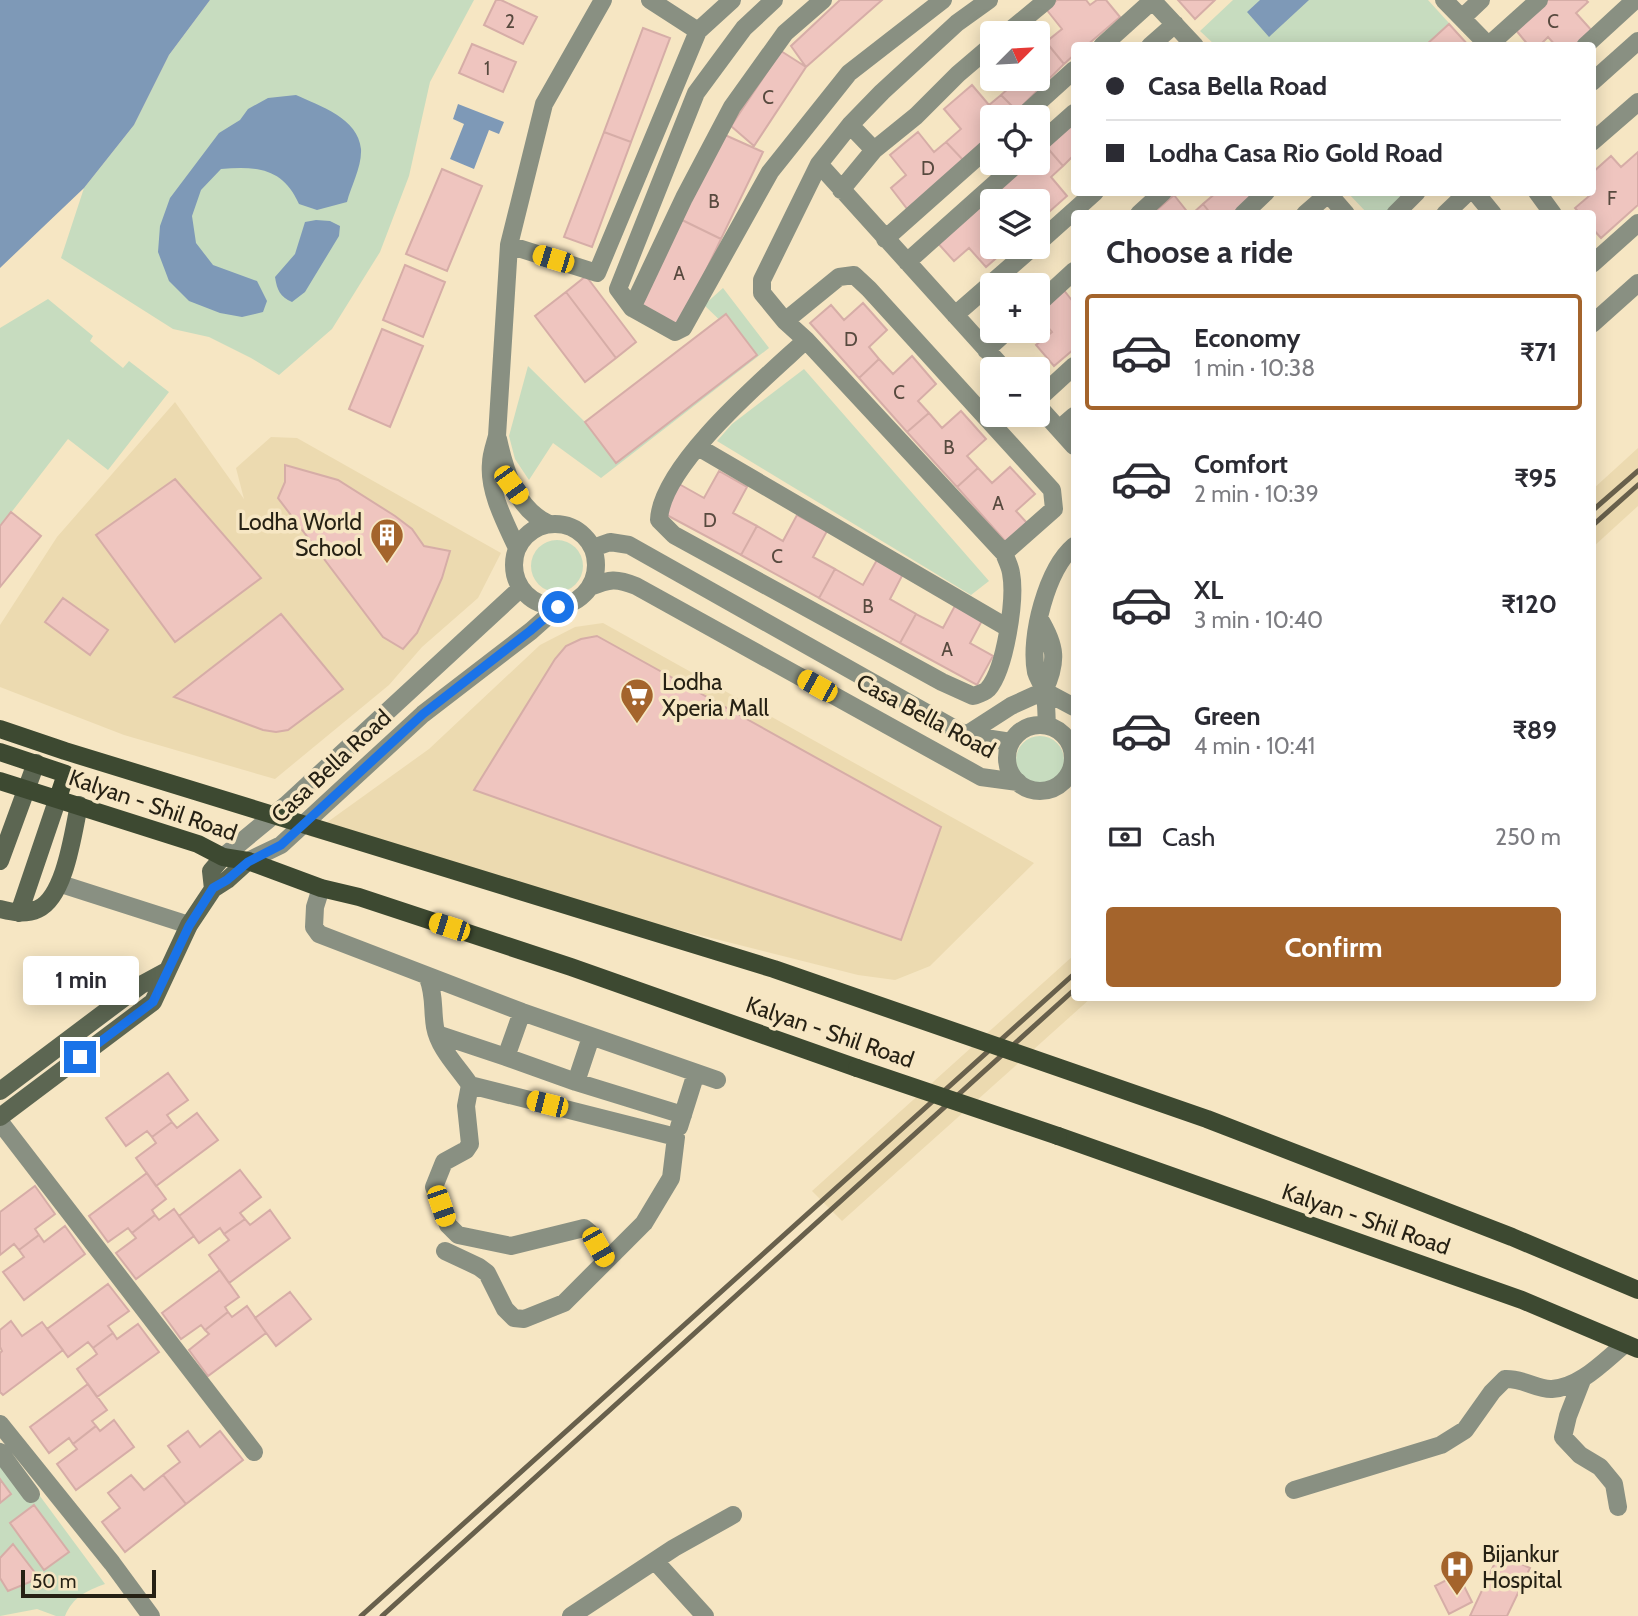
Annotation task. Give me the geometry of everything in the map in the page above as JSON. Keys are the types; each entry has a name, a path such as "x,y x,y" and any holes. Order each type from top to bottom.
{"main road":[{"path":"0,729 774,969 1207,1119 1512,1237 1638,1290"},
{"name":"Kalyan - Shil Road","path":"0,752 66,774 58,798"},
{"name":"Kalyan - Shil Road","path":"0,781 198,844 223,857 248,862 321,888 359,897 571,967 1522,1300 1632,1347"}],"street":[{"path":"517,548 492,482 491,463 497,436 509,245 544,104 603,0"},
{"path":"650,0 698,31"},
{"path":"509,245 597,273 698,31 732,0"},
{"path":"774,0 744,28 696,93 618,289 632,308 675,332 682,328 770,172 849,73 943,0"},
{"path":"632,308 684,198 732,107 785,33 823,0"},
{"path":"806,340 725,415 698,447 685,463 659,507 659,520 674,535 942,682 973,696 984,692 990,686 1001,660 1013,605 1011,572 1004,553 806,340 785,321 762,293 762,280 819,164 850,125 957,23 989,0"},
{"path":"1022,21 1047,0"},
{"path":"1106,42 1153,0 1191,42"},
{"path":"1444,0 1486,42"},
{"path":"1462,18 1481,0"},
{"path":"1492,42 1539,0"},
{"path":"1590,42 1635,0"},
{"path":"1155,42 1175,24"},
{"path":"1596,78 1638,41"},
{"path":"841,190 874,150 916,116 980,55"},
{"path":"1035,105 1071,73"},
{"path":"1596,139 1638,102"},
{"path":"1050,134 1071,116"},
{"path":"850,125 874,150"},
{"path":"885,239 980,155"},
{"path":"819,164 993,357"},
{"path":"907,262 1005,175"},
{"path":"1076,210 1091,196"},
{"path":"1143,210 1159,196"},
{"path":"1247,210 1262,196"},
{"path":"1309,210 1324,196"},
{"path":"1330,196 1342,210"},
{"path":"1399,210 1413,196"},
{"path":"1449,210 1464,196"},
{"path":"1478,196 1490,210"},
{"path":"1050,232 1071,214"},
{"path":"1596,260 1638,223"},
{"path":"955,315 1019,259"},
{"path":"1050,293 1071,274"},
{"path":"785,321 839,277 854,275 869,289 1052,490 1054,509 1004,553"},
{"path":"1596,320 1638,283"},
{"path":"986,350 994,343"},
{"path":"1050,388 1071,369"},
{"path":"1050,419 1071,443"},
{"path":"1059,429 1071,419"},
{"path":"497,436 511,485 526,506 549,524"},
{"path":"698,447 1008,628"},
{"path":"558,607 530,598 521,588 514,562 517,548 524,537 535,528 562,524 575,528 585,536 597,561 596,574 590,587"},
{"name":"Casa Bella Road","path":"593,548 610,542 629,545 966,735 1012,742"},
{"path":"1069,734 1047,724 1044,691 1054,672 1052,639 1039,618 1051,578 1071,549"},
{"name":"Casa Bella Road","path":"213,888 248,862 281,845 423,714 558,607 581,597 590,587 620,579 981,777 1018,782 1036,790 1055,787"},
{"name":"Casa Bella Road","path":"223,857 286,805 521,588"},
{"path":"966,735 1011,706 1044,691"},
{"path":"1044,691 1071,705"},
{"name":"Casa Bella Road","path":"1018,782 1008,763 1012,742 1022,730 1047,724"},
{"path":"0,861 36,763"},
{"path":"1055,787 1063,781 1071,767"},
{"path":"1055,787 1071,779"},
{"path":"19,913 58,798"},
{"path":"0,909 19,913 39,909 61,884 79,806"},
{"path":"223,857 211,871 213,888 189,926 153,1002 0,1120 254,1452"},
{"path":"61,884 189,926"},
{"path":"321,888 315,907 314,927 319,934 428,978 717,1080"},
{"path":"0,1091 141,985 165,972"},
{"path":"428,978 435,998 437,1034 470,1085 676,1137"},
{"path":"506,1057 522,1012"},
{"path":"437,1034 576,1082 683,1115"},
{"path":"576,1082 591,1037"},
{"path":"445,1251 487,1273 505,1309 513,1318 524,1319 564,1303 644,1223 671,1178 676,1137 696,1073"},
{"path":"470,1085 466,1106 470,1144 466,1150 444,1162 434,1186 448,1225 458,1234 511,1246 584,1228 590,1233 606,1261"},
{"path":"1294,1490 1441,1444 1465,1430 1492,1392 1505,1379 1518,1378 1551,1389 1582,1380 1632,1347"},
{"path":"1582,1380 1563,1437 1580,1455 1600,1467 1614,1484 1618,1507"},
{"path":"0,1423 151,1616"},
{"path":"0,1452 31,1494"},
{"path":"571,1616 655,1560 733,1515"},
{"path":"655,1560 705,1616"}],"shaded area":[{"path":"175,402 244,499 236,468 271,437 297,438 501,553 478,598 422,647 389,685 275,779 124,735 0,687 0,625 57,537"},
{"path":"1638,448 1638,506 1596,544 1596,486"},
{"path":"603,623 1034,863 930,966 895,980 858,975 308,836 429,749 540,645 575,627"},
{"path":"1071,958 1071,1001 1088,1001 842,1221 812,1191"}],"green space":[{"path":"210,0 474,0 430,82 409,176 380,252 332,329 279,375 209,337 173,329 61,258 84,188 134,125 169,55"},
{"path":"1233,0 1428,0 1466,42 1212,42 1200,31"},
{"path":"1351,196 1409,196 1391,210 1364,210"},
{"path":"723,288 769,348 601,478 553,443 529,480 515,459 509,436 528,366 585,422 616,462 756,355 704,305"},
{"path":"48,299 93,336 90,341 123,368 129,361 169,392 108,470 68,439 0,527 0,328"},
{"path":"804,369 989,581 971,595 717,441 732,424"},
{"path":"557,540 567,542 575,548 581,556 581,576 575,584 567,590 557,592 547,590 539,584 533,576 531,566 533,556 539,548 547,542"},
{"path":"1040,736 1057,743 1064,760 1057,777 1040,784 1023,777 1016,760 1023,743"},
{"path":"0,1442 105,1584 81,1596 65,1616 56,1616 37,1609 0,1616"}],"water":[{"path":"0,0 210,0 169,55 134,125 84,188 0,268"},
{"path":"1260,0 1309,0 1269,37 1247,12"},
{"path":"296,95 336,114 353,129 358,138 361,149 360,163 347,202 317,210 299,204 293,192 277,176 257,169 221,169 201,190 192,216 196,243 213,265 257,281 267,301 263,312 242,317 220,313 189,301 169,281 158,252 160,226 170,198 219,133 240,120 248,109 268,98"},
{"path":"458,104 504,122 499,134 489,130 474,169 450,159 464,124 453,119"},
{"path":"330,221 340,226 339,236 305,292 292,302 280,292 275,277 295,254 305,222"}],"building":[{"path":"496,0 537,17 523,44 484,25"},
{"path":"840,0 882,0 806,67 791,46"},
{"path":"1057,0 1086,0 1090,5 1097,0 1106,0 1120,17 1091,42 1071,42 1071,58 1064,64 1050,47 1050,39 1062,29 1046,9"},
{"path":"1178,0 1215,0 1195,19"},
{"path":"1547,0 1586,0 1588,2 1576,13 1593,32 1582,42 1552,42 1548,37 1543,42 1526,42 1515,29"},
{"path":"1449,24 1465,42 1429,42"},
{"path":"643,28 670,38 631,142 604,132"},
{"path":"472,44 516,62 503,92 459,73"},
{"path":"1050,47 1064,64 1050,78"},
{"path":"781,51 806,67 754,146 731,126"},
{"path":"972,85 989,105 980,105 980,146 964,161 946,142 961,129 944,109"},
{"path":"1006,91 1037,91 1023,105 1011,105 1001,95"},
{"path":"1001,95 1011,105 989,105"},
{"path":"1071,120 1071,158 1063,166 1050,151 1050,139"},
{"path":"604,132 631,142 592,247 564,237"},
{"path":"918,132 934,152 946,142 964,161 908,210 891,188 906,175 890,155"},
{"path":"725,135 763,152 721,239 680,219"},
{"path":"1050,151 1063,166 1051,177 1067,196 1050,211 1050,189 993,189 1009,175 1050,175"},
{"path":"1638,152 1638,205 1601,238 1596,232 1596,210 1575,208 1589,196 1596,196 1596,169 1611,156 1621,167"},
{"path":"442,169 482,186 447,271 406,254"},
{"path":"1175,196 1186,210 1157,210"},
{"path":"1212,196 1255,196 1240,210 1208,210 1203,204"},
{"path":"980,200 980,259 995,259 986,267 969,248 954,261 935,240"},
{"path":"1203,204 1208,210 1196,210"},
{"path":"680,219 721,239 679,327 638,307"},
{"path":"405,265 445,282 423,337 383,320"},
{"path":"586,276 636,342 616,358 566,292"},
{"path":"1063,289 1071,299 1071,352 1054,366 1050,357 1046,357 1036,345 1050,343 1050,300"},
{"path":"566,292 616,358 585,382 535,316"},
{"path":"863,303 887,330 869,347 879,359 859,378 810,323 831,305 844,320"},
{"path":"726,314 757,355 616,463 585,422"},
{"path":"382,329 423,346 390,427 349,409"},
{"path":"912,356 936,384 918,401 929,413 907,432 859,378 879,359 893,374"},
{"path":"961,411 986,439 967,456 978,468 957,487 907,432 929,413 942,428"},
{"name":"Lodha World School","path":"285,465 338,480 412,529 424,546 450,551 442,578 417,633 403,649 383,637 278,498 285,482"},
{"path":"1010,467 1035,494 1016,511 1027,523 1006,542 957,487 978,468 992,483"},
{"path":"719,471 747,487 733,513 757,526 741,555 663,513 679,484 704,498"},
{"path":"175,479 261,578 175,642 96,535"},
{"path":"11,512 41,536 0,587 0,526"},
{"path":"797,515 827,531 813,557 835,569 819,598 741,555 757,526 783,541"},
{"path":"878,558 904,572 890,599 916,614 900,643 819,598 835,569 863,585"},
{"path":"63,598 108,630 90,655 45,622"},
{"path":"957,602 984,617 970,643 993,656 977,685 900,643 916,614 943,628"},
{"path":"281,614 343,689 288,730 276,732 263,730 174,697"},
{"name":"Lodha Xperia Mall","path":"597,636 941,827 901,940 474,790 555,659 566,646"},
{"path":"168,1073 188,1100 167,1115 172,1122 152,1137 147,1131 126,1146 106,1118"},
{"path":"197,1113 218,1140 156,1186 136,1158 156,1143 152,1137 172,1122 177,1128"},
{"path":"240,1170 261,1197 240,1213 245,1219 224,1234 220,1228 199,1243 179,1216"},
{"path":"147,1173 166,1199 152,1210 155,1215 132,1233 128,1228 108,1242 89,1216"},
{"path":"35,1186 55,1214 35,1229 39,1235 19,1250 14,1244 0,1255 0,1212"},
{"path":"174,1209 194,1236 136,1279 116,1253 136,1238 132,1233 155,1215 159,1220"},
{"path":"270,1210 290,1238 229,1283 209,1255 229,1240 224,1234 245,1219 250,1225"},
{"path":"65,1226 85,1254 24,1300 3,1272 24,1257 19,1250 39,1235 44,1242"},
{"path":"220,1270 239,1297 225,1307 228,1312 205,1330 201,1325 181,1339 162,1313"},
{"path":"108,1284 129,1311 108,1326 113,1333 93,1348 88,1342 68,1357 47,1329"},
{"path":"290,1292 311,1319 276,1346 255,1318"},
{"path":"247,1306 266,1333 208,1376 189,1350 209,1334 205,1330 228,1312 232,1317"},
{"path":"11,1321 22,1336 42,1322 63,1350 3,1395 0,1392 0,1330"},
{"path":"138,1324 159,1352 97,1397 77,1369 97,1354 93,1348 113,1333 117,1339"},
{"path":"88,1384 107,1410 92,1421 96,1426 73,1444 69,1438 49,1453 30,1427"},
{"path":"114,1420 134,1447 76,1490 57,1464 77,1449 73,1444 96,1426 100,1431"},
{"path":"188,1431 200,1447 220,1431 243,1460 186,1504 163,1475 180,1462 168,1446"},
{"path":"131,1475 144,1490 163,1475 186,1504 125,1552 102,1522 120,1508 108,1493"},
{"path":"0,1479 11,1494 0,1503"},
{"path":"34,1505 69,1552 44,1570 10,1523"},
{"path":"13,1544 36,1574 30,1582 8,1591 0,1578 0,1558"},
{"path":"1499,1554 1530,1568 1507,1616 1470,1616"},
{"path":"1458,1574 1472,1602 1449,1614 1435,1586"}],"railway":[{"path":"1596,508 1638,471"},
{"path":"1596,522 1638,485"},
{"path":"361,1616 1071,977"},
{"path":"382,1616 1071,993"}],"place":[{"name":"Lodha World School","path":"387,565"},
{"name":"Lodha Xperia Mall","path":"637,725"},
{"name":"Bijankur Hospital","path":"1457,1597"}],"route":[{"path":"80,1057 153,1002 189,926 213,888 248,862 281,845 423,714 558,607"}]}
